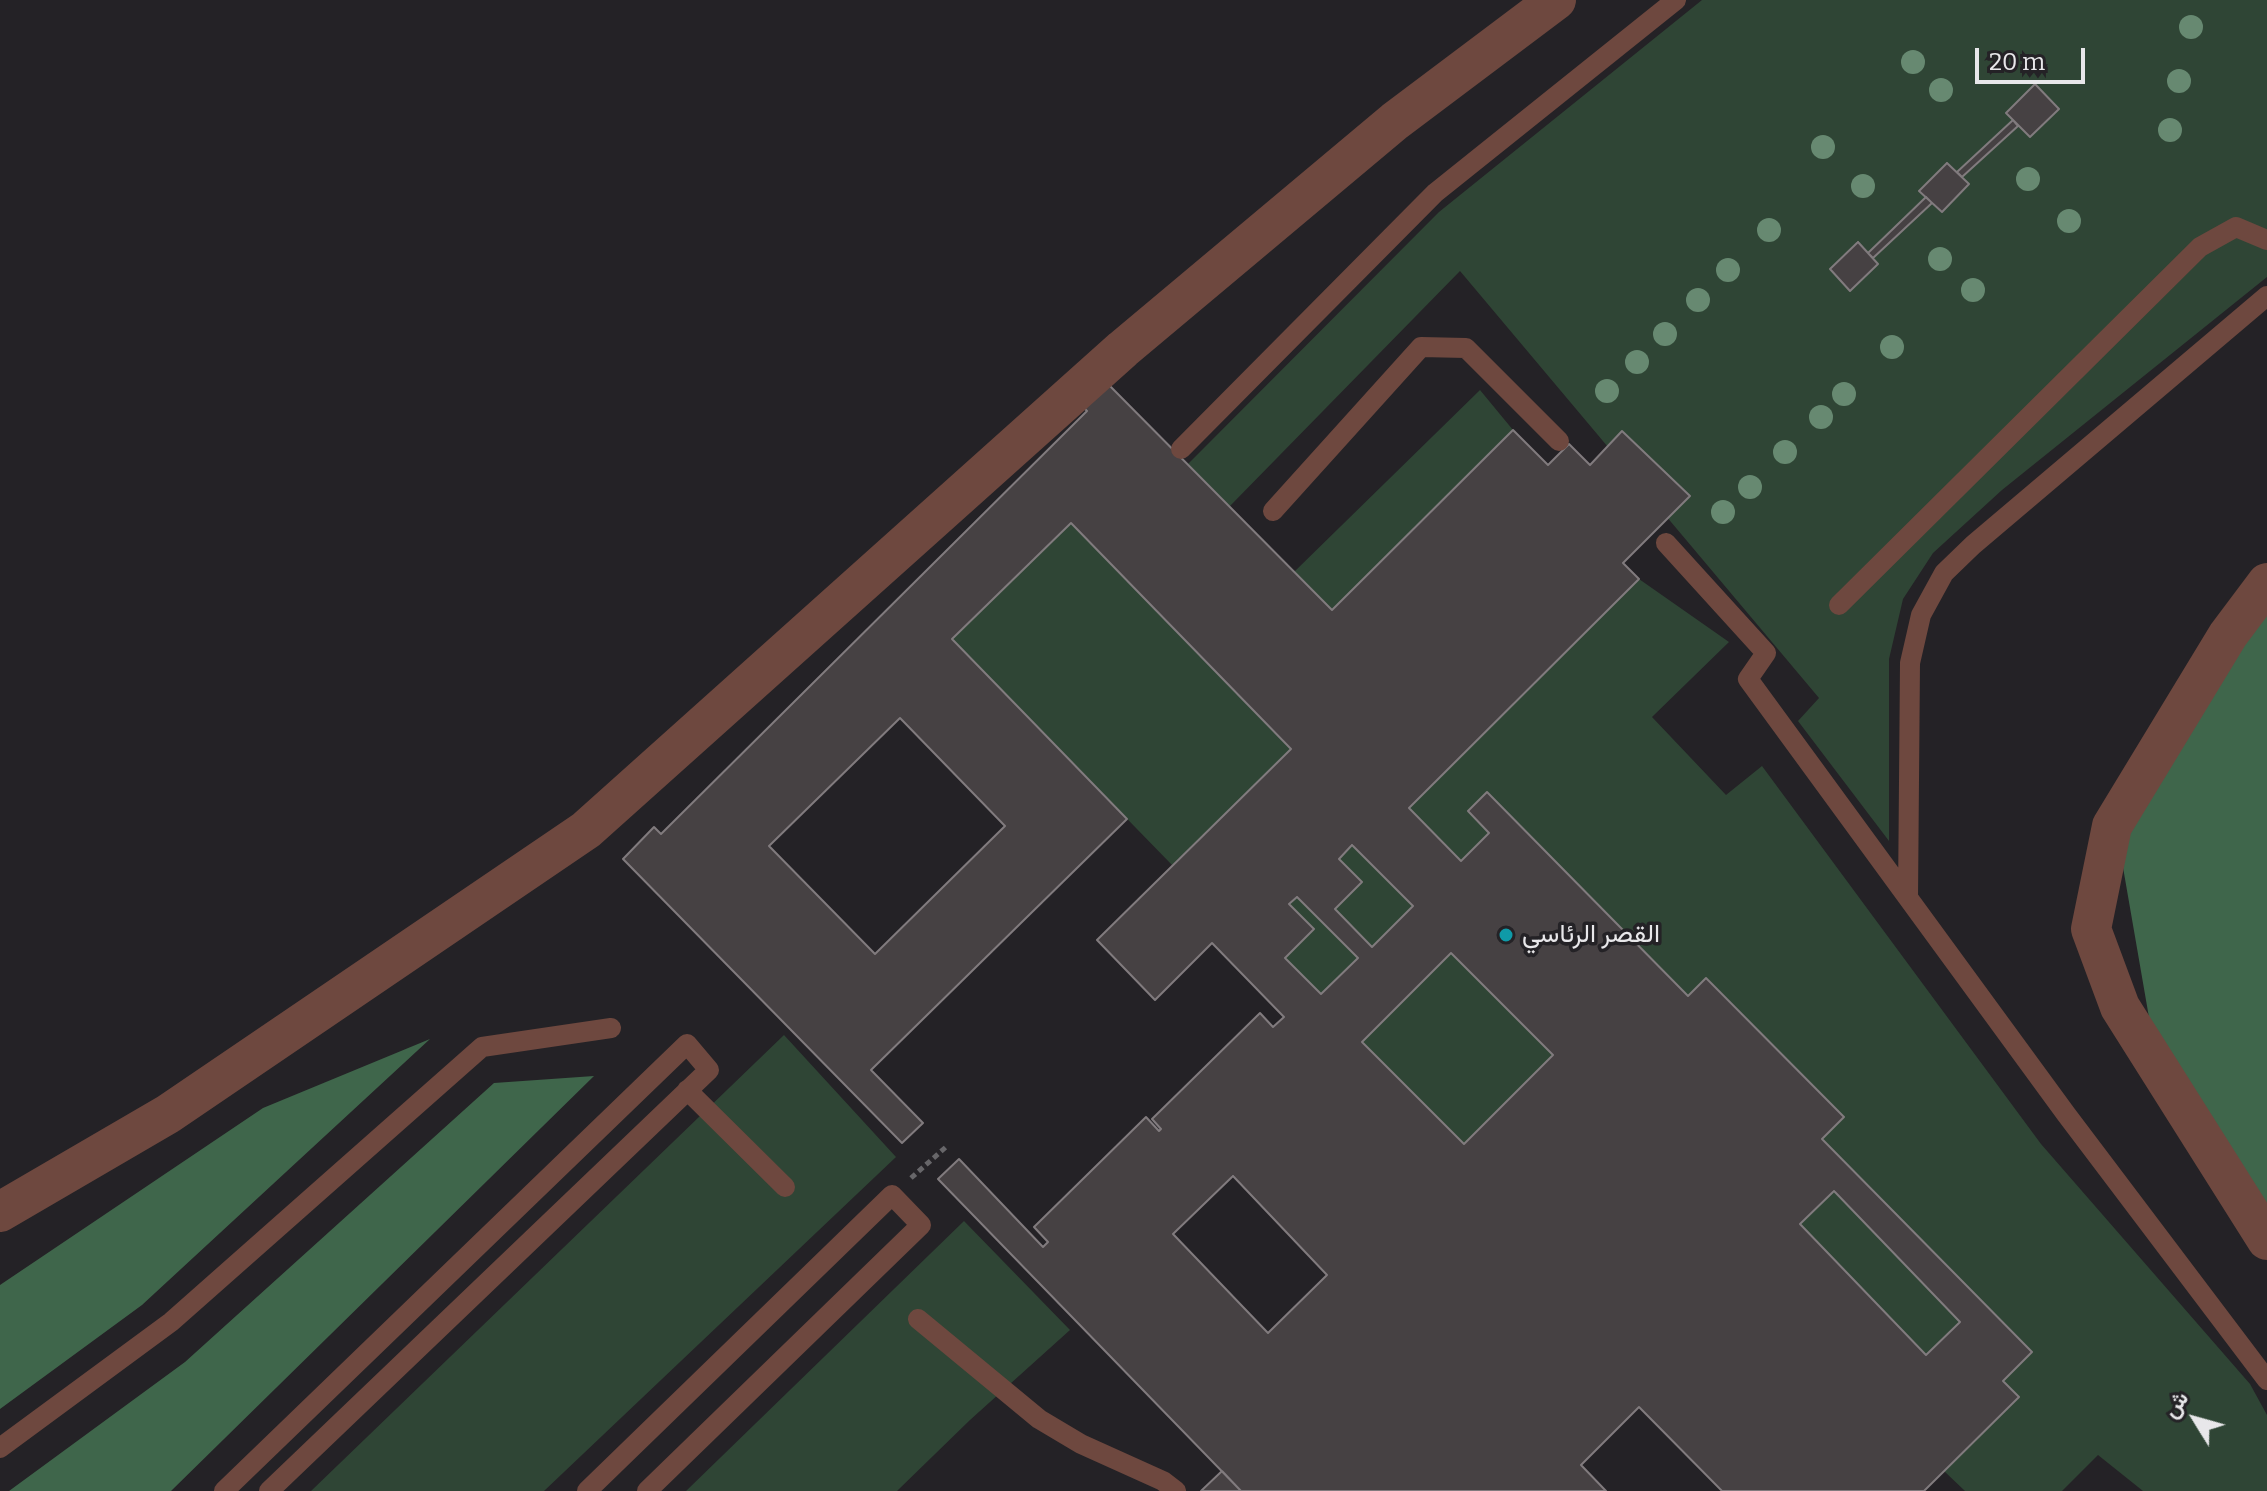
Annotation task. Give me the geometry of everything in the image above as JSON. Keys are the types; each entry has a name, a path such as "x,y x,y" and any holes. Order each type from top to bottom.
{"street":[{"path":"0,1212 168,1114 586,830 1123,349 1395,121 1556,0"},
{"path":"2267,583 2228,635 2112,826 2091,929 2120,1007 2267,1240"}],"lane":[{"path":"1181,449 1435,193 1676,0"},
{"path":"1839,605 2200,247 2236,227 2267,240"},
{"path":"1908,898 1910,663 1921,615 1944,573 2267,296"},
{"path":"1273,511 1421,347 1466,348 1559,441"},
{"path":"1666,543 1766,653 1748,679 2066,1114 2267,1380"},
{"path":"0,1448 171,1322 482,1047 611,1028"},
{"path":"224,1491 687,1044 709,1070 269,1491"},
{"path":"687,1090 785,1187"},
{"path":"587,1491 892,1195 921,1225 647,1491"},
{"path":"918,1319 1039,1419 1081,1444 1163,1481 1176,1491"}],"path":[{"path":"892,1195 946,1147"}],"green space":[{"path":"1702,0 2267,0 2267,277 2002,490 1933,553 1903,599 1889,659 1889,841 1798,721 1819,698 1460,271 1230,506 1188,464 1439,212"},
{"path":"1480,390 1513,430 1332,610 1294,572"},
{"path":"1071,523 1291,749 1172,865 952,639"},
{"path":"1639,579 1729,642 1652,717 1726,795 1762,766 2041,1144 2250,1384 2267,1415 2267,1491 2143,1491 2098,1455 2062,1491 1965,1491 1944,1471 2019,1398 2003,1381 2032,1352 1822,1139 1844,1117 1707,978 1688,996 1487,793 1489,833 1461,861 1409,808"},
{"path":"2267,604 2267,1207 2151,1029 2120,850"},
{"path":"1352,845 1413,906 1372,947 1335,909 1362,882 1339,859"},
{"path":"1297,897 1358,958 1321,994 1285,958 1314,929 1289,904"},
{"path":"1451,953 1553,1055 1464,1144 1362,1042"},
{"path":"784,1035 896,1157 544,1491 311,1491"},
{"path":"430,1039 142,1305 0,1409 0,1285 263,1108"},
{"path":"594,1076 171,1491 9,1491 185,1362 494,1083"},
{"path":"1834,1191 1960,1322 1926,1355 1800,1224"},
{"path":"964,1221 1070,1330 897,1491 686,1491"}],"building":[{"path":"2035,84 2059,109 2030,137 2006,113"},
{"path":"2013,120 2018,126 1962,177 1957,172"},
{"path":"1947,163 1969,184 1942,212 1919,191"},
{"path":"1926,197 1932,203 1873,258 1868,253"},
{"path":"1858,242 1878,264 1850,291 1830,269"},
{"name":"القصر الرئاسي","path":"1105,381 1332,610 1513,430 1548,465 1569,444 1590,465 1622,431 1690,496 1623,563 1639,579 1409,808 1461,861 1489,833 1468,811 1487,792 1688,996 1706,978 1844,1117 1822,1139 2032,1352 2003,1381 2019,1397 1924,1491 1722,1491 1639,1407 1581,1465 1606,1491 1241,1491 938,1179 959,1159 1043,1247 1048,1242 1034,1227 1146,1117 1159,1131 1161,1129 1152,1119 1260,1013 1273,1027 1284,1017 1212,943 1155,1000 1097,940 1291,749 1071,523 952,639 1127,819 871,1070 923,1123 902,1143 623,859 654,827 661,834 1087,411 1081,405","holes":["900,718 1005,826 875,954 769,846","1352,845 1413,906 1372,947 1335,909 1362,882 1339,859","1297,897 1358,958 1321,994 1285,958 1314,929 1289,904","1451,953 1553,1055 1464,1144 1362,1042","1233,1176 1327,1275 1268,1333 1173,1234","1834,1191 1960,1322 1926,1355 1800,1224"]},
{"path":"1222,1471 1241,1491 1201,1491"}],"place":[{"name":"القصر الرئاسي","path":"1506,935"}]}
